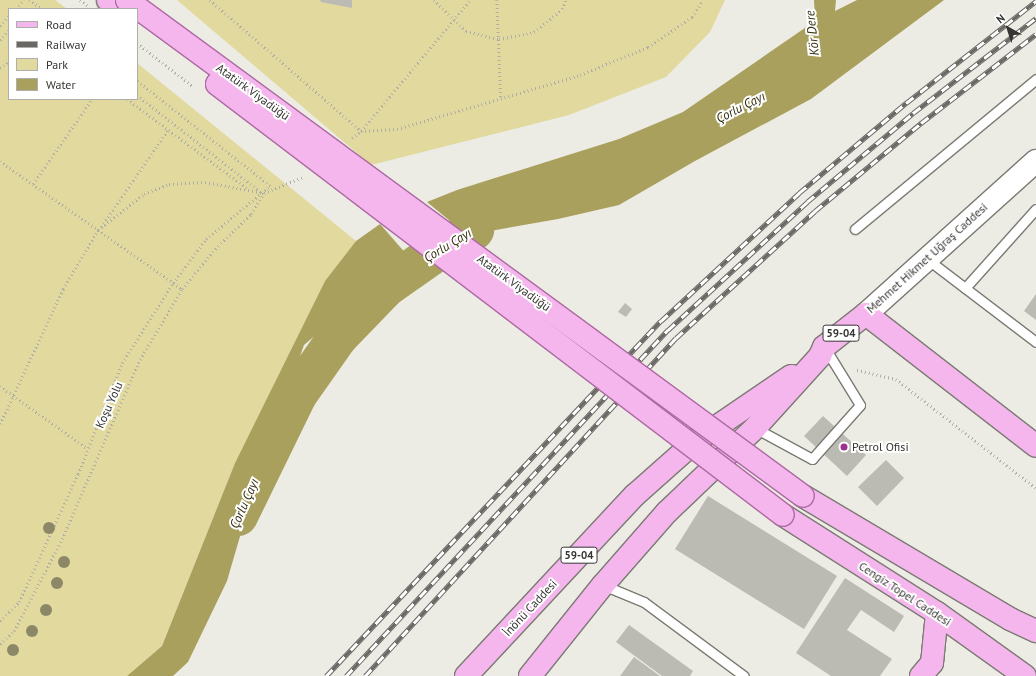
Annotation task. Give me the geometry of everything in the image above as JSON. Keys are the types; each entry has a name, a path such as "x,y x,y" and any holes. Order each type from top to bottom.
{"main road":[{"path":"108,0 119,8"},
{"name":"Atatürk Viyadüğü","path":"127,0 138,8"},
{"name":"Atatürk Viyadüğü","path":"138,8 803,496 1010,619 1036,631"},
{"name":"Atatürk Viyadüğü","path":"138,23 783,515"},
{"name":"Mehmet Hikmet Uğraş Caddesi","path":"697,440 822,351 866,314 926,258 1034,167"},
{"path":"866,314 1036,446"},
{"name":"Mehmet Hikmet Uğraş Caddesi","path":"603,585 667,512 754,428 822,351"},
{"name":"İnönü Caddesi","path":"466,676 635,495 697,440"},
{"name":"Cengiz Topel Caddesi","path":"783,515 938,613 1025,676"},
{"name":"59-04","path":"530,676 603,585"},
{"path":"921,676 932,663 938,613"}],"lane":[{"path":"855,229 1036,79"},
{"path":"965,288 1036,209"},
{"path":"926,258 1036,342"},
{"path":"754,428 812,459 860,405 822,351"},
{"path":"603,585 644,602 744,676"}],"path":[{"path":"17,8 24,0"},
{"path":"29,0 41,8"},
{"path":"210,0 361,131 397,129 580,75 648,48 692,17 702,0"},
{"path":"434,0 453,21 466,31 499,39 534,32 562,9 566,0"},
{"path":"349,141 361,131 470,0"},
{"path":"497,0 501,98"},
{"path":"0,26 8,17"},
{"path":"0,40 8,31"},
{"path":"0,68 8,62"},
{"path":"0,621 19,602 88,448 122,363 173,283 206,239 270,186 138,82"},
{"path":"138,95 263,193"},
{"path":"33,184 91,100"},
{"path":"127,100 250,190"},
{"path":"0,424 63,289 98,230 168,130"},
{"path":"0,161 182,289"},
{"path":"98,230 144,194 169,184 205,182 263,193 306,176"},
{"name":"Koşu Yolu","path":"0,644 14,631 30,603 62,539 138,363 182,289 215,249 251,214 263,193"},
{"path":"0,386 88,448"}],"green space":[{"path":"0,0 55,0 66,8 8,8 8,100 138,100 138,64 356,241 325,281 235,463 162,646 127,676 0,676"},
{"path":"177,0 725,0 710,32 666,77 569,115 371,165"}],"water":[{"name":"Kör Dere","path":"814,0 836,0 835,11 857,0 944,0 811,99 695,161 619,205 558,219 467,235 427,202 457,190 619,139 683,112 815,21"},
{"path":"380,224 408,256 304,345 257,478 227,581 188,662 173,676 127,676 162,646 235,463 325,281 356,241"}],"building":[{"path":"320,0 352,0 352,8 321,2"},
{"path":"1036,294 1036,320 1024,311"},
{"path":"625,303 632,309 626,317 618,312"},
{"path":"823,416 866,455 847,476 804,436"},
{"path":"886,460 904,478 877,506 858,487"},
{"path":"708,496 837,576 804,629 675,549"},
{"path":"845,578 904,616 894,632 861,610 847,630 892,659 880,676 831,676 796,653"},
{"path":"629,625 693,671 690,676 662,676 616,642"},
{"path":"634,657 660,676 620,676"}],"waterway":[{"name":"Çorlu Çayı","path":"238,516 297,395 337,338 386,287 446,245 474,230"}],"railway":[{"path":"326,676 661,321 799,193 906,103 1036,1"},
{"path":"346,676 668,330 807,202 913,113 1036,18"},
{"path":"365,676 676,338 815,211 921,123 1036,34"}],"place":[{"name":"Petrol Ofisi","path":"844,447"}]}
